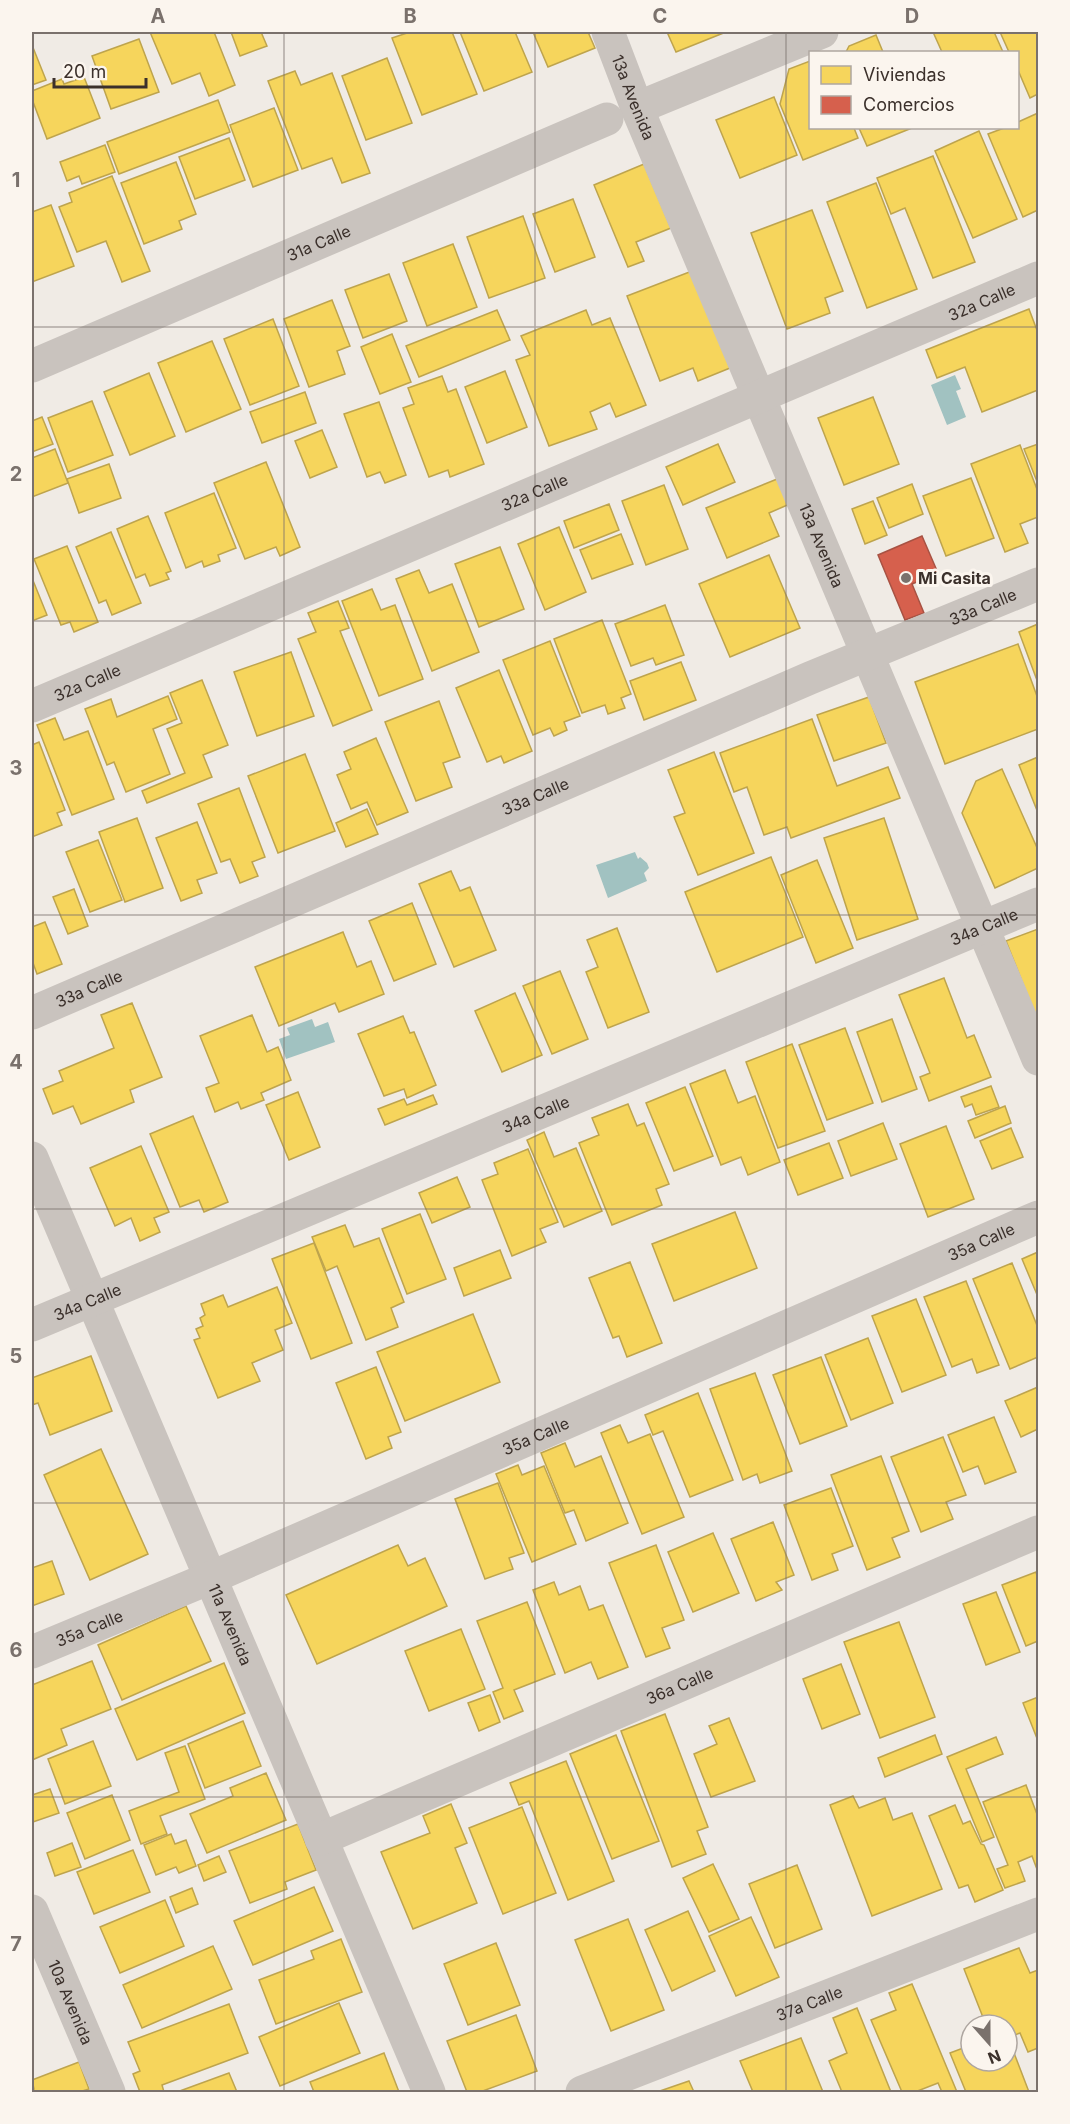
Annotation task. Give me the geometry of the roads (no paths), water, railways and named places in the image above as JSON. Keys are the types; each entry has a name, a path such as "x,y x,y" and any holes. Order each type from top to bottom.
{"street":[{"name":"13a Avenida","path":"608,32 622,114 759,396 1038,1059"},
{"name":"31a Calle","path":"32,366 622,114 822,32"},
{"name":"32a Calle","path":"32,706 1038,278"},
{"name":"33a Calle","path":"32,1012 867,654 1038,584"},
{"name":"34a Calle","path":"32,1324 1038,904"},
{"name":"11a Avenida","path":"32,1158 429,2092"},
{"name":"35a Calle","path":"32,1652 210,1578 1038,1217"},
{"name":"36a Calle","path":"321,1839 1038,1532"},
{"name":"10a Avenida","path":"32,1911 109,2092"},
{"name":"37a Calle","path":"582,2092 1038,1914"}],"water":[{"path":"955,375 961,389 956,391 966,417 947,425 931,385"},
{"path":"635,852 638,859 640,857 647,863 649,868 644,873 647,881 608,898 596,865"},
{"path":"312,1019 315,1027 328,1022 335,1042 286,1059 279,1039 290,1035 287,1028"}],"place":[{"name":"Mi Casita","path":"906,578"}]}
